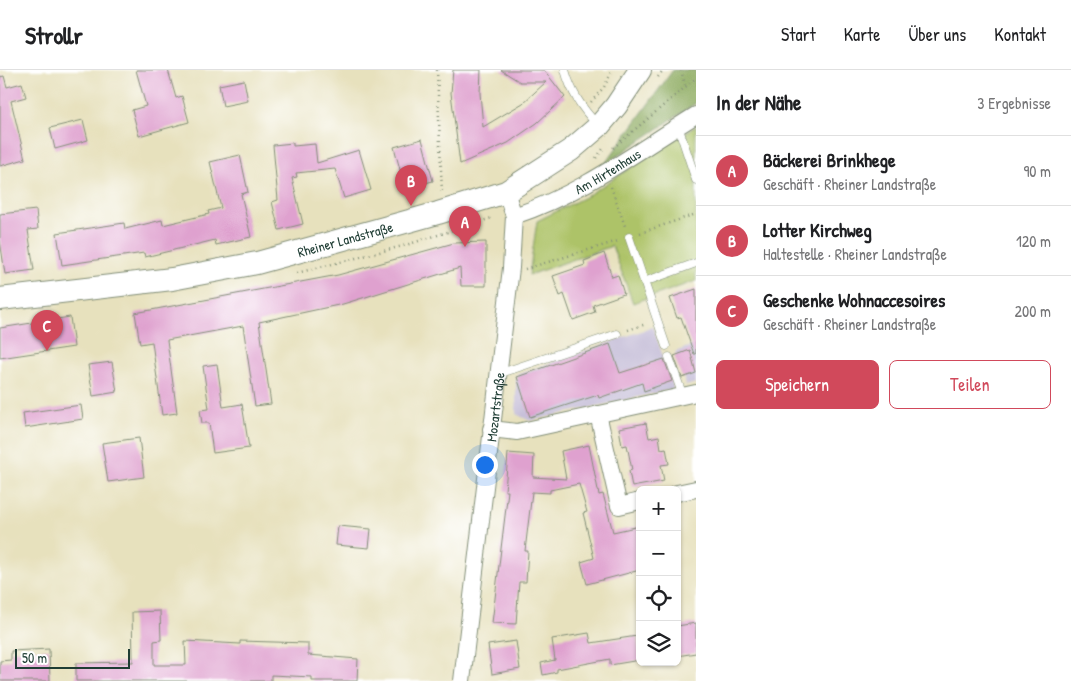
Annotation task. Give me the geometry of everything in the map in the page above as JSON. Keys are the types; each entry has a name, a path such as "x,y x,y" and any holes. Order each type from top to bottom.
{"street":[{"name":"Rheiner Landstraße","path":"0,299 172,279 257,263 438,213 506,192 571,150 591,118 616,106 640,70"},
{"name":"Am Hirtenhaus","path":"514,216 548,205 606,174 696,115"},
{"name":"Mozartstraße","path":"462,681 511,268 514,216 506,192"},
{"path":"491,429 517,432 689,395"},
{"path":"598,414 619,506 636,502"},
{"path":"681,492 696,489"}],"lane":[{"path":"564,70 569,85 591,118"},
{"path":"678,126 696,180"},
{"path":"629,237 666,346"},
{"path":"644,282 696,263"},
{"path":"498,374 617,334"},
{"path":"669,357 689,395"}],"path":[{"path":"437,70 442,194"},
{"path":"591,118 613,70"},
{"path":"682,70 685,86"},
{"path":"594,162 696,78"},
{"path":"606,174 629,237"},
{"path":"511,268 525,269 696,214"},
{"path":"617,334 657,320"}],"shaded area":[{"path":"653,327 674,389 530,421 516,414 516,375"},
{"path":"696,344 696,383 686,386 675,352"}],"green space":[{"path":"673,70 696,70 696,103 604,165"},
{"path":"696,126 696,281 633,303 612,246 529,275 537,221 585,197"}],"building":[{"path":"136,70 168,70 176,98 182,96 189,122 139,136 132,110 146,106"},
{"path":"453,70 481,70 480,93 483,127 523,103 546,82 520,82 501,70 544,70 565,97 537,123 508,143 460,164 451,93"},
{"path":"4,76 7,87 22,83 26,97 11,101 25,159 0,166 0,77"},
{"path":"244,80 248,101 223,106 219,85"},
{"path":"83,120 88,140 55,149 50,128"},
{"path":"422,139 433,181 405,188 394,147"},
{"path":"293,143 293,146 315,144 317,163 359,150 371,190 344,198 335,169 296,173 297,177 292,178 303,224 279,230 272,202 278,200 273,145"},
{"path":"240,155 248,192 241,194 251,237 216,245 215,240 145,257 144,253 62,265 57,233 124,223 125,229 162,220 163,225 209,214 208,211 221,208 210,162"},
{"path":"36,210 38,229 28,230 34,270 5,274 0,240 0,214"},
{"path":"486,242 486,286 461,286 460,268 343,304 259,322 271,404 255,406 243,326 167,340 177,413 162,415 152,342 140,344 135,313 338,275 454,243"},
{"path":"604,253 612,277 618,275 624,294 593,305 595,312 573,320 564,294 560,296 553,276 585,265 584,261"},
{"path":"696,289 696,354 694,354 681,317 677,318 670,298"},
{"path":"70,317 74,347 0,358 0,328"},
{"path":"610,344 620,373 664,359 672,381 644,391 642,383 599,398 598,395 530,417 517,377"},
{"path":"690,350 696,373 682,378 674,356"},
{"path":"112,362 117,392 93,396 88,365"},
{"path":"217,364 223,407 242,404 249,448 213,453 209,423 202,423 200,410 209,409 203,366"},
{"path":"81,405 83,419 25,428 23,413"},
{"path":"646,423 649,438 659,436 661,449 666,448 669,464 661,465 664,481 632,487 629,471 632,470 627,445 622,446 619,428"},
{"path":"139,438 144,477 108,482 102,443"},
{"path":"589,445 599,495 603,494 613,532 636,527 636,571 587,584 581,562 594,558 583,513 587,512 579,484 550,490 550,493 532,492 525,551 528,551 526,582 519,582 516,624 492,623 508,491 505,491 508,453 534,455 533,477 566,479 561,451"},
{"path":"338,526 371,529 369,548 336,545"},
{"path":"160,611 161,640 154,641 154,665 186,665 185,641 240,644 240,641 308,643 308,655 358,659 357,681 312,681 312,677 271,675 271,681 76,681 76,663 133,662 132,612"},
{"path":"696,623 696,653 681,655 681,625"},
{"path":"589,633 591,643 636,636 636,661 610,665 610,659 557,669 557,672 543,675 541,663 555,660 552,639"},
{"path":"516,641 520,669 492,674 488,645"},
{"path":"49,649 50,681 0,681 0,661 11,660 11,651"}],"place":[{"name":"Lotter Kirchweg","path":"411,206"},
{"name":"Bäckerei Brinkhege","path":"465,247"},
{"name":"Geschenke Wohnaccesoires","path":"47,351"}]}
